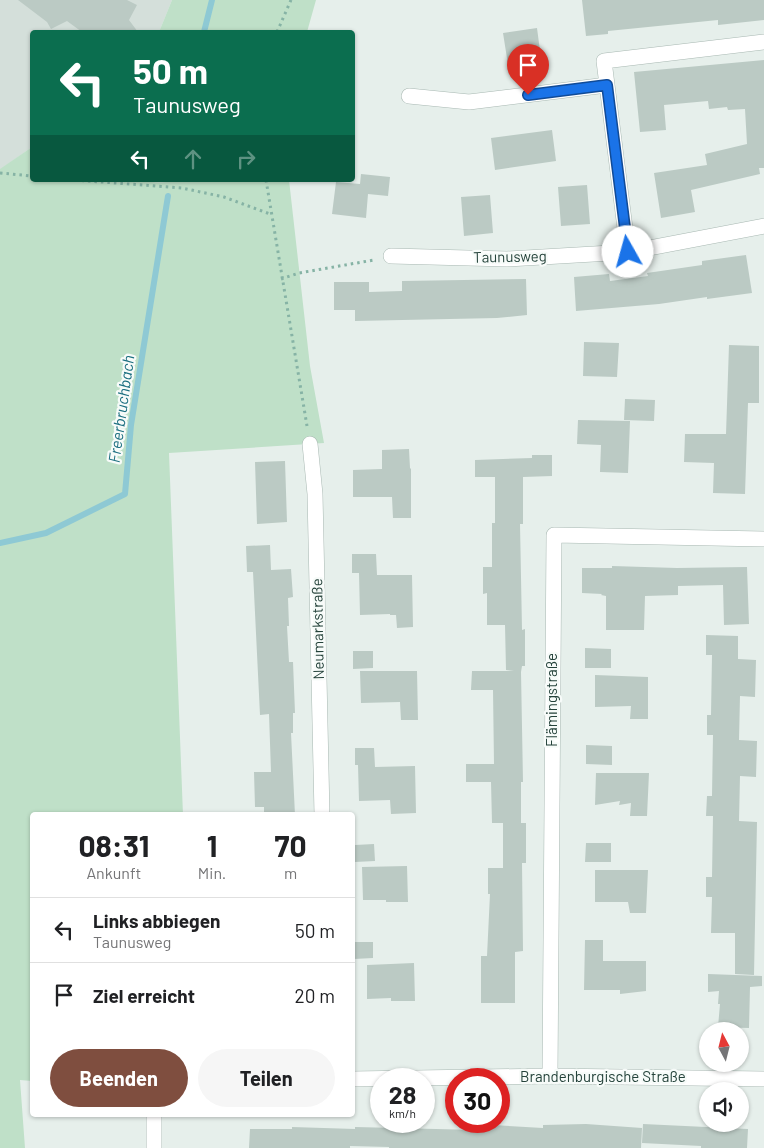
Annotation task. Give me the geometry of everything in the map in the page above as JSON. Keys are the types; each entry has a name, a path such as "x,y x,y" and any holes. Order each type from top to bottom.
{"street":[{"path":"628,252 604,61 764,42"},
{"path":"409,96 469,102 607,85"},
{"name":"Taunusweg","path":"391,256 507,259 628,252 764,226"},
{"name":"Neumarkstraße","path":"310,444 315,494 322,812"},
{"name":"Flämingstraße","path":"550,1076 554,534 764,539"},
{"name":"Brandenburgische Straße","path":"355,1079 550,1076 764,1079"},
{"path":"154,1117 154,1148"}],"path":[{"path":"278,30 291,0"},
{"path":"0,173 30,176"},
{"path":"102,182 182,188 224,196 270,214"},
{"path":"266,182 270,214 310,444"},
{"path":"282,279 299,273 391,256"}],"shaded area":[{"path":"0,0 172,0 160,30 30,30 30,148 0,169"}],"green space":[{"path":"172,0 316,0 308,30 160,30"},
{"path":"30,148 30,182 289,182 310,366 324,443 169,453 183,812 30,812 30,1081 20,1080 25,1148 0,1148 0,169"}],"building":[{"path":"18,0 127,0 137,5 129,20 136,30 79,30 67,21 51,29 47,22"},
{"path":"582,0 764,0 764,20 718,25 718,20 608,31 608,34 586,36"},
{"path":"537,28 542,66 509,71 503,33"},
{"path":"764,60 764,168 759,168 760,174 691,190 695,212 661,218 654,173 707,165 705,154 747,144 745,109 728,110 727,107 709,109 708,101 664,105 666,130 640,132 634,72"},
{"path":"552,130 556,161 495,170 491,138"},
{"path":"361,174 390,177 388,196 368,194 366,218 332,214 336,182 360,184"},
{"path":"587,185 590,224 561,226 558,187"},
{"path":"490,195 493,233 464,236 461,197"},
{"path":"746,255 752,293 576,311 574,277 609,274 610,281 648,276 647,273 702,265 702,261"},
{"path":"526,279 527,315 497,318 355,321 355,310 334,310 334,282 369,282 369,292 402,291 402,281"},
{"path":"584,342 619,343 617,377 583,376"},
{"path":"729,345 759,346 759,403 748,403 745,494 713,493 714,463 684,462 685,434 726,434"},
{"path":"625,399 655,400 654,421 624,420"},
{"path":"578,420 630,421 628,473 600,472 601,445 577,444"},
{"path":"409,449 411,518 393,518 392,497 353,497 353,470 382,469 382,450"},
{"path":"532,455 552,455 552,476 523,477 523,524 520,524 522,630 525,629 525,666 522,666 521,672 523,782 521,782 521,823 526,823 526,863 522,863 523,951 515,952 515,1003 481,1003 481,956 487,956 490,894 488,894 488,868 503,868 503,823 492,823 491,782 466,782 466,764 494,764 493,690 471,690 472,671 514,671 506,670 505,625 487,625 487,593 483,594 483,567 492,567 492,523 495,523 495,477 475,477 475,460 532,458"},
{"path":"285,461 287,522 257,524 255,462"},
{"path":"270,545 271,570 291,569 293,597 288,598 289,626 287,626 289,662 293,662 295,713 293,713 293,733 291,733 295,812 264,812 264,807 255,807 254,772 271,772 269,714 260,715 253,572 247,572 246,546"},
{"path":"352,554 376,554 377,575 412,575 413,627 397,628 396,615 360,615 359,573 352,573"},
{"path":"612,566 677,568 747,567 749,624 724,625 723,585 678,586 678,595 645,596 644,630 606,630 606,596 582,593 582,568 612,568"},
{"path":"706,635 738,636 738,659 756,660 755,697 740,696 739,740 757,741 756,777 740,776 739,821 757,822 754,975 735,974 735,933 711,933 712,897 706,897 706,877 712,877 713,816 706,816 707,796 712,796 713,735 707,735 707,715 711,715 712,655 706,655"},
{"path":"585,648 611,649 611,668 585,668"},
{"path":"353,651 373,651 373,668 353,669"},
{"path":"360,671 417,671 418,720 401,720 400,702 361,703"},
{"path":"595,675 648,677 648,719 630,719 631,706 595,707"},
{"path":"586,745 612,746 612,765 586,764"},
{"path":"355,748 374,748 375,767 415,766 416,813 391,814 390,800 359,801 358,765 355,765"},
{"path":"596,773 649,773 647,816 630,816 631,803 619,805 620,801 595,805"},
{"path":"586,843 611,843 611,862 585,862"},
{"path":"374,844 375,861 355,862 355,845"},
{"path":"407,866 408,902 363,900 362,867"},
{"path":"595,870 648,870 646,913 630,913 628,902 595,902"},
{"path":"585,940 603,940 603,961 646,961 646,991 620,994 620,990 584,990"},
{"path":"355,942 373,942 373,958 355,959"},
{"path":"414,963 415,1001 391,1001 391,998 367,999 367,965"},
{"path":"708,974 762,976 762,986 750,987 749,1028 749,1022 718,1022 719,991 708,992"},
{"path":"586,1124 642,1128 641,1148 389,1148 350,1146 350,1148 249,1148 250,1129 292,1129 292,1127 355,1129 355,1127 370,1127 370,1133 435,1133 435,1129 445,1129 445,1133 510,1133 510,1126 543,1128 543,1125"},
{"path":"643,1124 699,1127 699,1132 748,1132 747,1148 701,1148 701,1146 642,1143"}],"waterway":[{"name":"Freerbruchbach","path":"204,30 212,0"},
{"name":"Freerbruchbach","path":"0,543 46,533 125,494 131,425 168,196"}],"route":[{"path":"528,95 607,85 628,252"}]}
